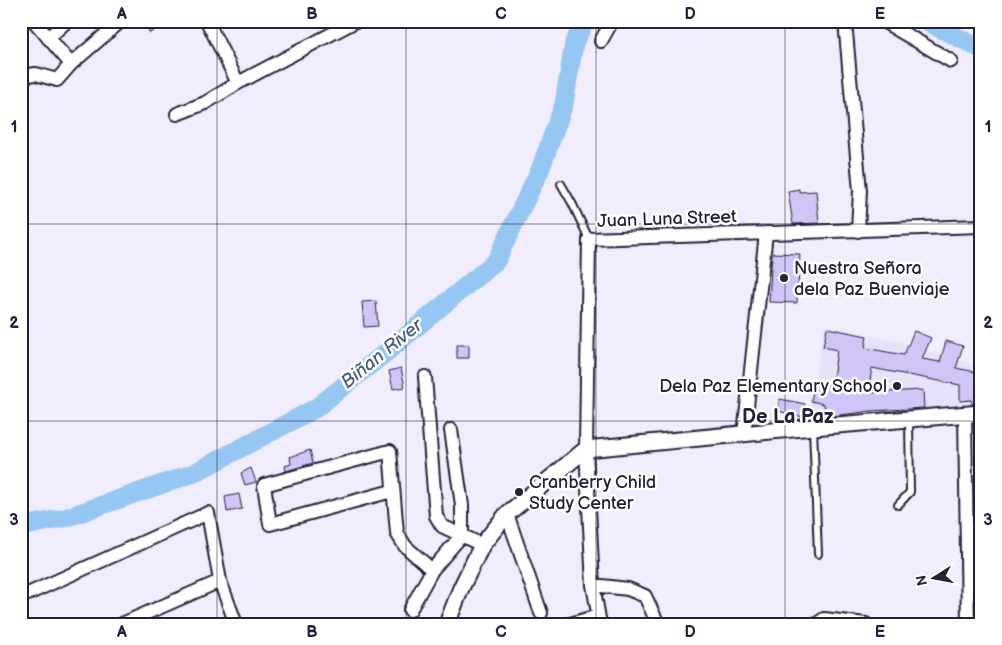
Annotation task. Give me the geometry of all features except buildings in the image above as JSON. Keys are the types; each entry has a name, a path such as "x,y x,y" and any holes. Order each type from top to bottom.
{"street":[{"path":"34,21 71,64"},
{"path":"48,38 67,21"},
{"path":"21,76 36,74 57,80 71,64 121,21"},
{"path":"207,21 238,83"},
{"path":"177,114 205,103 238,83 356,21"},
{"path":"600,41 612,21"},
{"path":"845,21 860,191 858,231"},
{"path":"884,21 951,61"},
{"name":"Juan Luna Street","path":"599,620 593,585 586,449 589,239 981,226"},
{"path":"744,434 766,233"},
{"path":"425,377 436,516 442,526 482,545"},
{"path":"446,624 482,545 507,514 586,449 909,418 981,413"},
{"path":"965,414 968,624"},
{"path":"410,610 432,570 462,536 462,505 451,430"},
{"path":"392,491 270,524 264,485 390,451 397,533 405,546 432,570"},
{"path":"21,597 208,513 220,581 236,624"},
{"path":"507,514 541,613"},
{"path":"122,624 220,581"},
{"path":"593,585 628,589 645,596 658,624"},
{"path":"817,624 824,619 866,624"},
{"path":"570,624 599,620"}],"lane":[{"path":"561,184 589,239"},
{"path":"898,505 910,492 909,418"},
{"path":"813,427 818,554"}],"shaded area":[{"name":"Dela Paz Elementary School","path":"825,325 904,343 981,367 981,406 807,420"}],"waterway":[{"name":"Biñan River","path":"21,527 68,517 194,473 316,408 496,261 540,170 564,104 574,43 585,21"},
{"name":"Biñan River","path":"925,21 981,49"}],"place":[{"name":"Nuestra Señora dela Paz Buenviaje","path":"784,278"},
{"name":"Dela Paz Elementary School","path":"897,386"},
{"name":"Cranberry Child Study Center","path":"519,492"}],"district":[{"name":"De La Paz","path":"788,417"}]}
